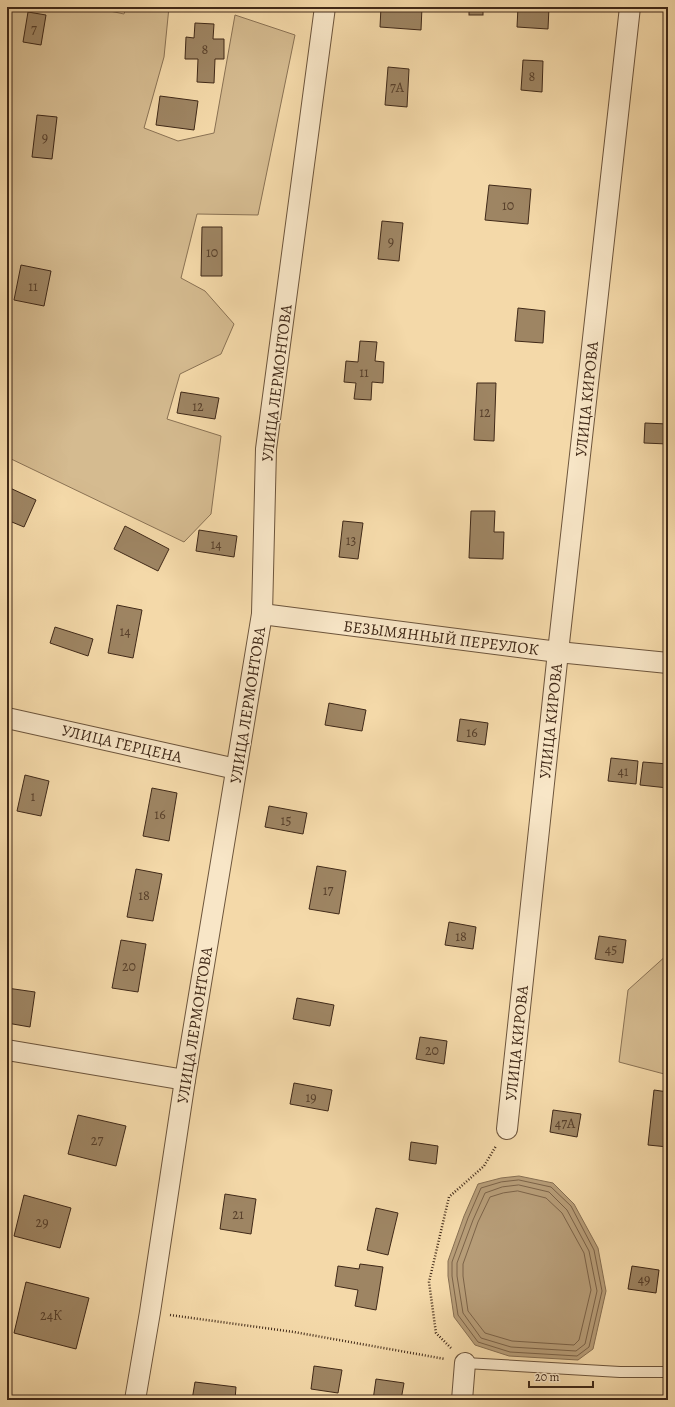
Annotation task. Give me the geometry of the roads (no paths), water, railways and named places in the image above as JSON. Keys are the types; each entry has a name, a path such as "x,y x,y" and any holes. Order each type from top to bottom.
{"street":[{"name":"УЛИЦА ЛЕРМОНТОВА","path":"135,1400 150,1312 185,1080 262,614 266,449 325,7"},
{"name":"УЛИЦА КИРОВА","path":"507,1129 558,652 630,7"},
{"name":"БЕЗЫМЯННЫЙ ПЕРЕУЛОК","path":"262,614 558,652 668,663"},
{"name":"УЛИЦА ГЕРЦЕНА","path":"7,718 236,769"},
{"path":"7,1050 185,1080"},
{"path":"462,1400 465,1363"}],"lane":[{"path":"465,1363 620,1372 668,1372"}],"water":[{"path":"519,1176 553,1183 574,1204 598,1248 606,1291 593,1349 578,1360 509,1356 475,1345 454,1317 448,1276 448,1261 464,1216 478,1184 501,1178"}]}
